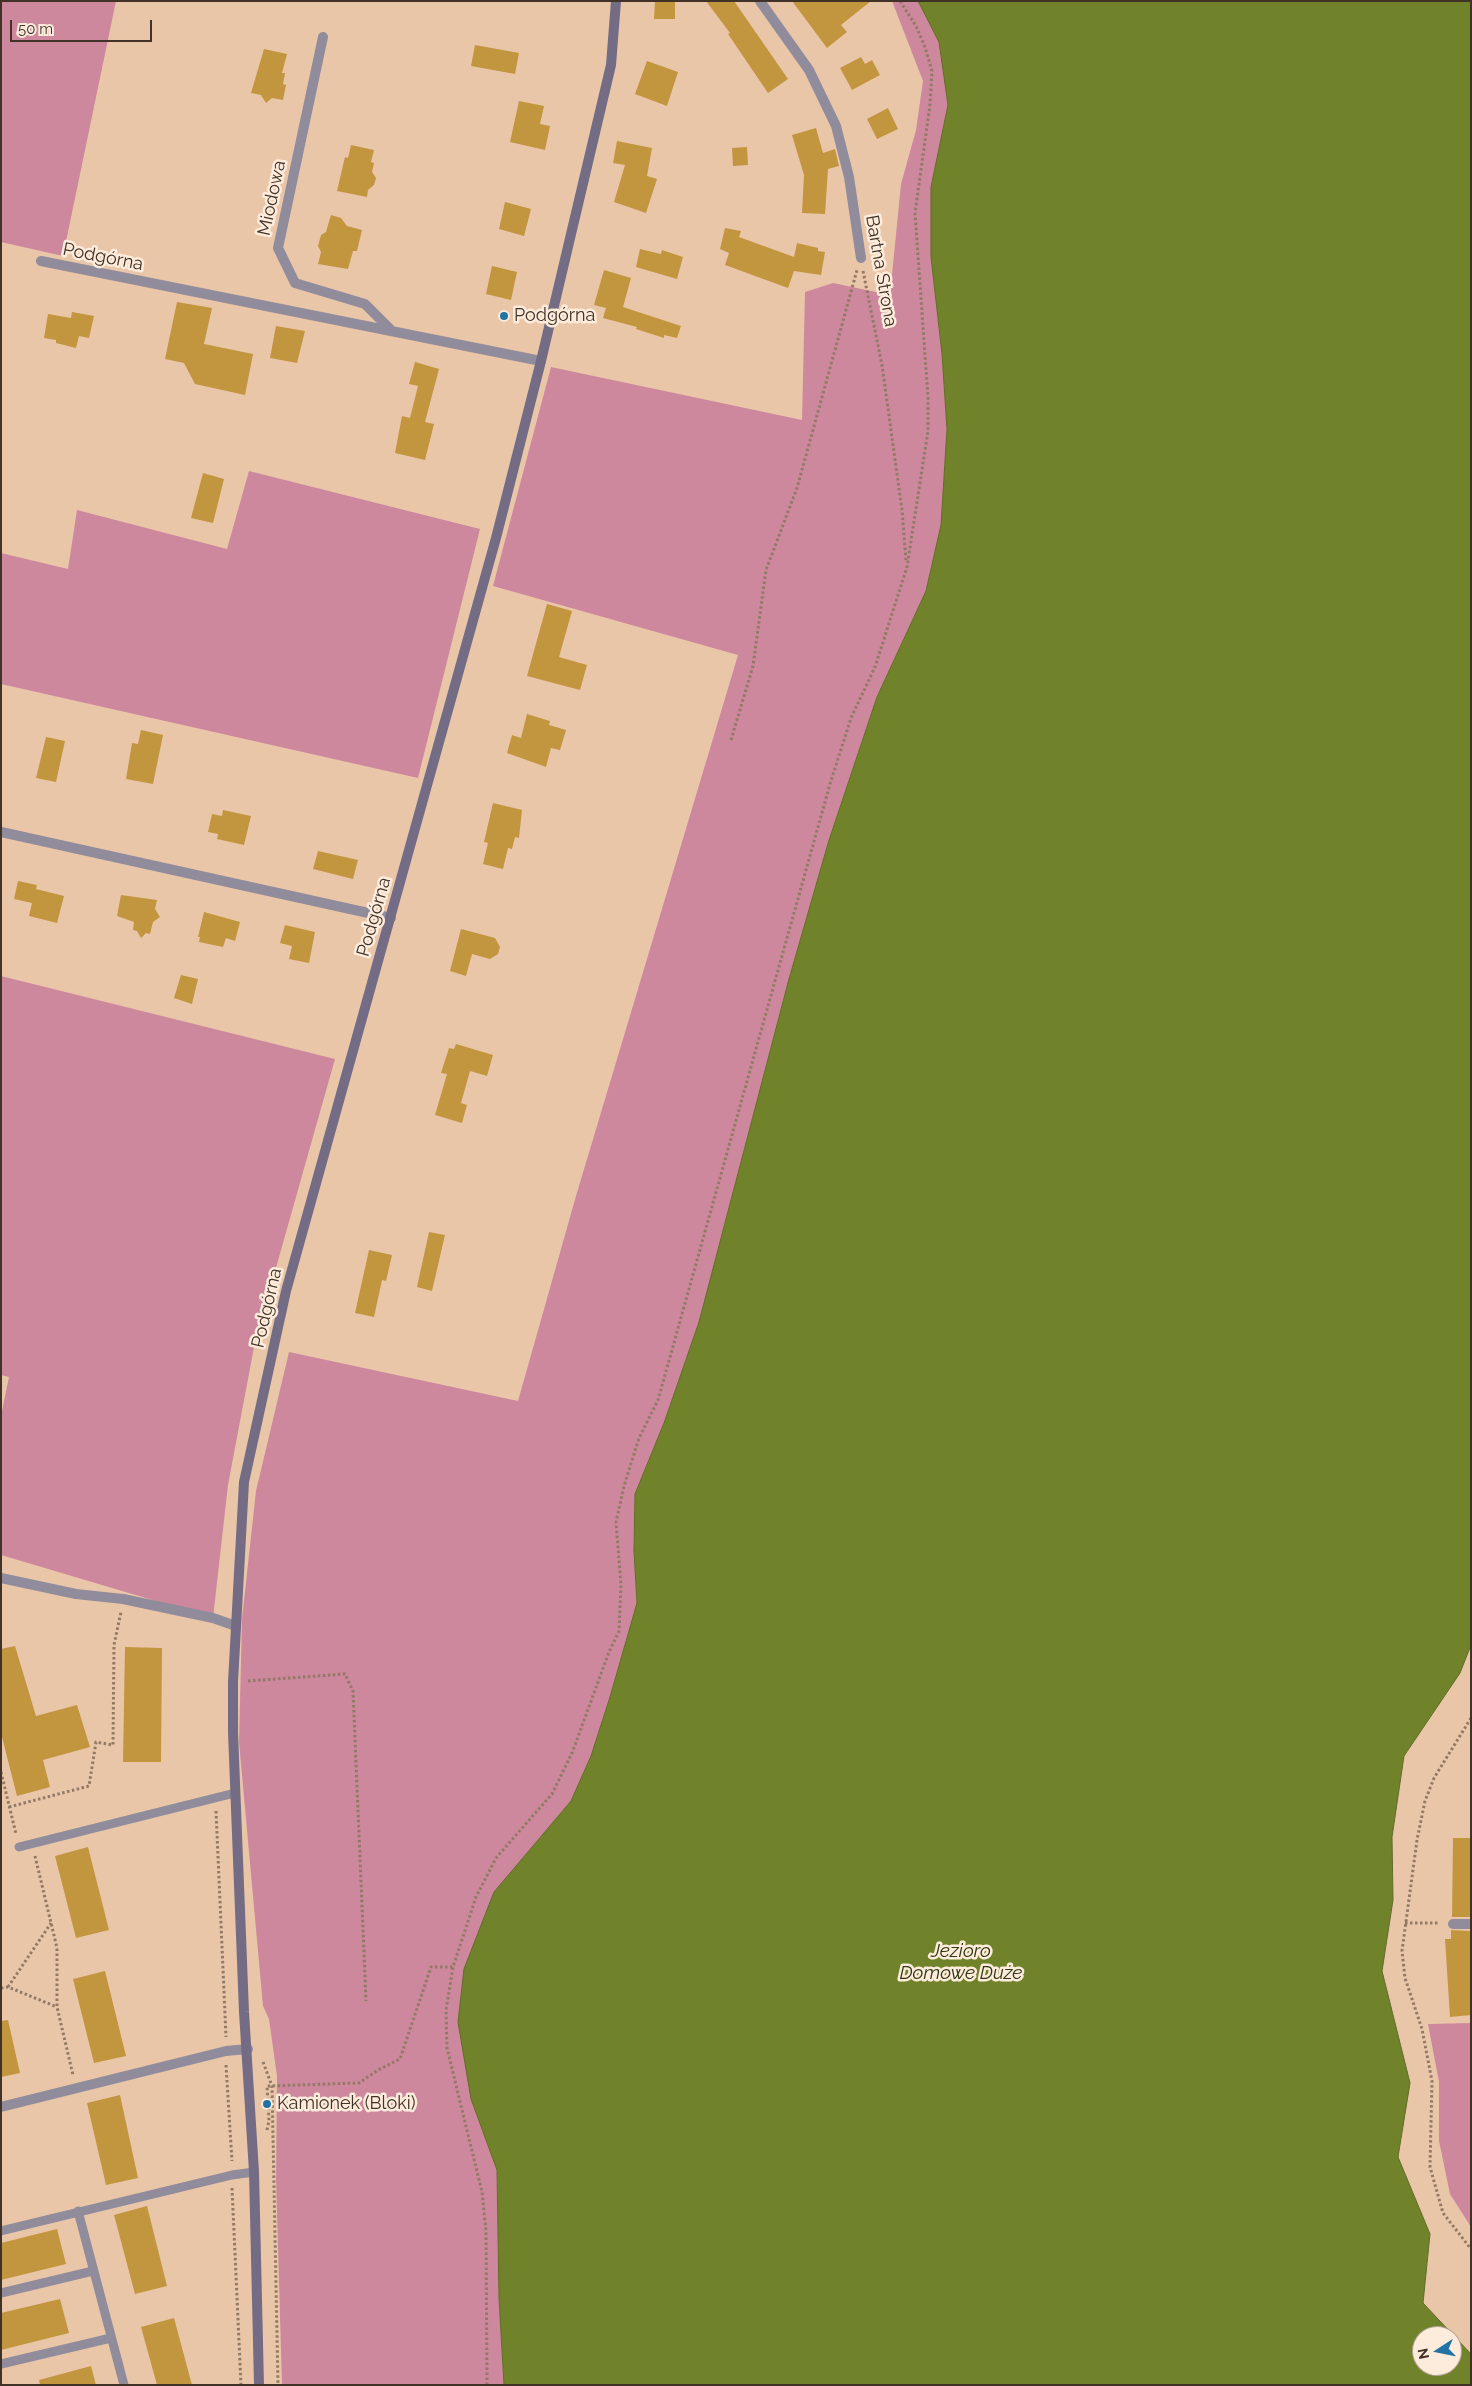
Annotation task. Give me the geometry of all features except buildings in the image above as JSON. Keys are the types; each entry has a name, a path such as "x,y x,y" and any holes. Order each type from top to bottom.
{"street":[{"name":"Podgórna","path":"259,2385 254,2172 235,1794 232,1682 244,1482 286,1291 496,538 541,362 610,65 616,1"},
{"name":"Bartna Strona","path":"760,1 809,70 836,126 849,177 861,258"},
{"name":"Miodowa","path":"324,37 278,248 295,282 365,304 393,332"},
{"name":"Podgórna","path":"41,261 541,362"},
{"path":"1,832 391,918"},
{"path":"1,1578 76,1594 123,1599 213,1618 236,1626"},
{"path":"1453,1924 1471,1924"},
{"path":"1,2107 226,2051 248,2048"}],"lane":[{"path":"19,1847 32,1842 235,1794"},
{"path":"1,2231 232,2175 254,2172"},
{"path":"78,2211 124,2385"},
{"path":"1,2293 94,2271"},
{"path":"1,2364 111,2338"}],"path":[{"path":"488,2385 486,2250 482,2192 447,2048 446,2010 452,1967 476,1897 496,1858 552,1794 568,1762 609,1652 619,1631 621,1585 616,1522 624,1486 639,1438 658,1400 830,784 852,718 875,667 906,567 928,432 928,398 915,213 930,105 932,71 916,26 900,1"},
{"name":"Bartna Strona","path":"861,258 882,365 902,510 906,567"},
{"path":"731,740 753,666 766,570 797,488 861,258"},
{"path":"9,1807 89,1786 96,1742 113,1745 114,1645 123,1599"},
{"path":"232,1682 344,1674 353,1691 366,2001"},
{"path":"1471,1718 1434,1778 1425,1801 1402,1951 1405,1978 1422,2030 1432,2081 1430,2167 1443,2213 1471,2249"},
{"path":"1,1772 19,1847"},
{"path":"215,1798 241,2385"},
{"path":"32,1842 57,1948 58,2007 76,2088"},
{"path":"8,1987 51,1922"},
{"path":"1405,1923 1453,1924"},
{"path":"267,2086 359,2083 378,2070 400,2059 431,1967 452,1967"},
{"path":"1,1988 8,1987 58,2007"}],"shaded area":[{"path":"1,1 116,1 63,256 1,242"},
{"path":"892,1 918,1 939,42 948,105 931,187 931,257 942,355 947,429 941,525 926,591 877,697 829,839 789,979 699,1322 664,1423 635,1494 634,1551 637,1603 591,1756 571,1801 494,1892 471,2099 497,2170 499,2298 504,2385 282,2385 276,2179 277,2076 269,2019 263,2006 239,1742 242,1619 256,1491 289,1352 518,1401 576,1196 738,655 493,586 551,367 802,420 805,292 833,283 890,295 901,184 916,130 923,81"},
{"path":"249,471 480,529 418,778 1,684 1,553 68,569 77,510 227,549"},
{"path":"1,976 335,1059 255,1342 228,1485 213,1618 1,1555 1,1416 9,1377 1,1375"},
{"path":"1471,2023 1471,2227 1450,2194 1439,2141 1439,2082 1428,2024"}],"water":[{"name":"Jezioro Domowe Duże","path":"918,1 1471,1 1471,1645 1460,1673 1404,1756 1392,1837 1393,1900 1382,1971 1410,2083 1398,2157 1430,2234 1423,2303 1445,2326 1412,2326 1412,2376 1462,2376 1462,2344 1471,2354 1471,2385 504,2385 499,2298 497,2170 471,2099 458,2022 464,1969 494,1892 571,1801 591,1756 637,1603 634,1551 635,1494 664,1423 699,1322 789,979 829,840 877,697 926,591 941,525 947,429 942,354 931,257 931,187 948,105 939,42"}],"place":[{"name":"Podgórna","path":"504,316"},
{"name":"Kamionek (Bloki)","path":"267,2104"}]}
